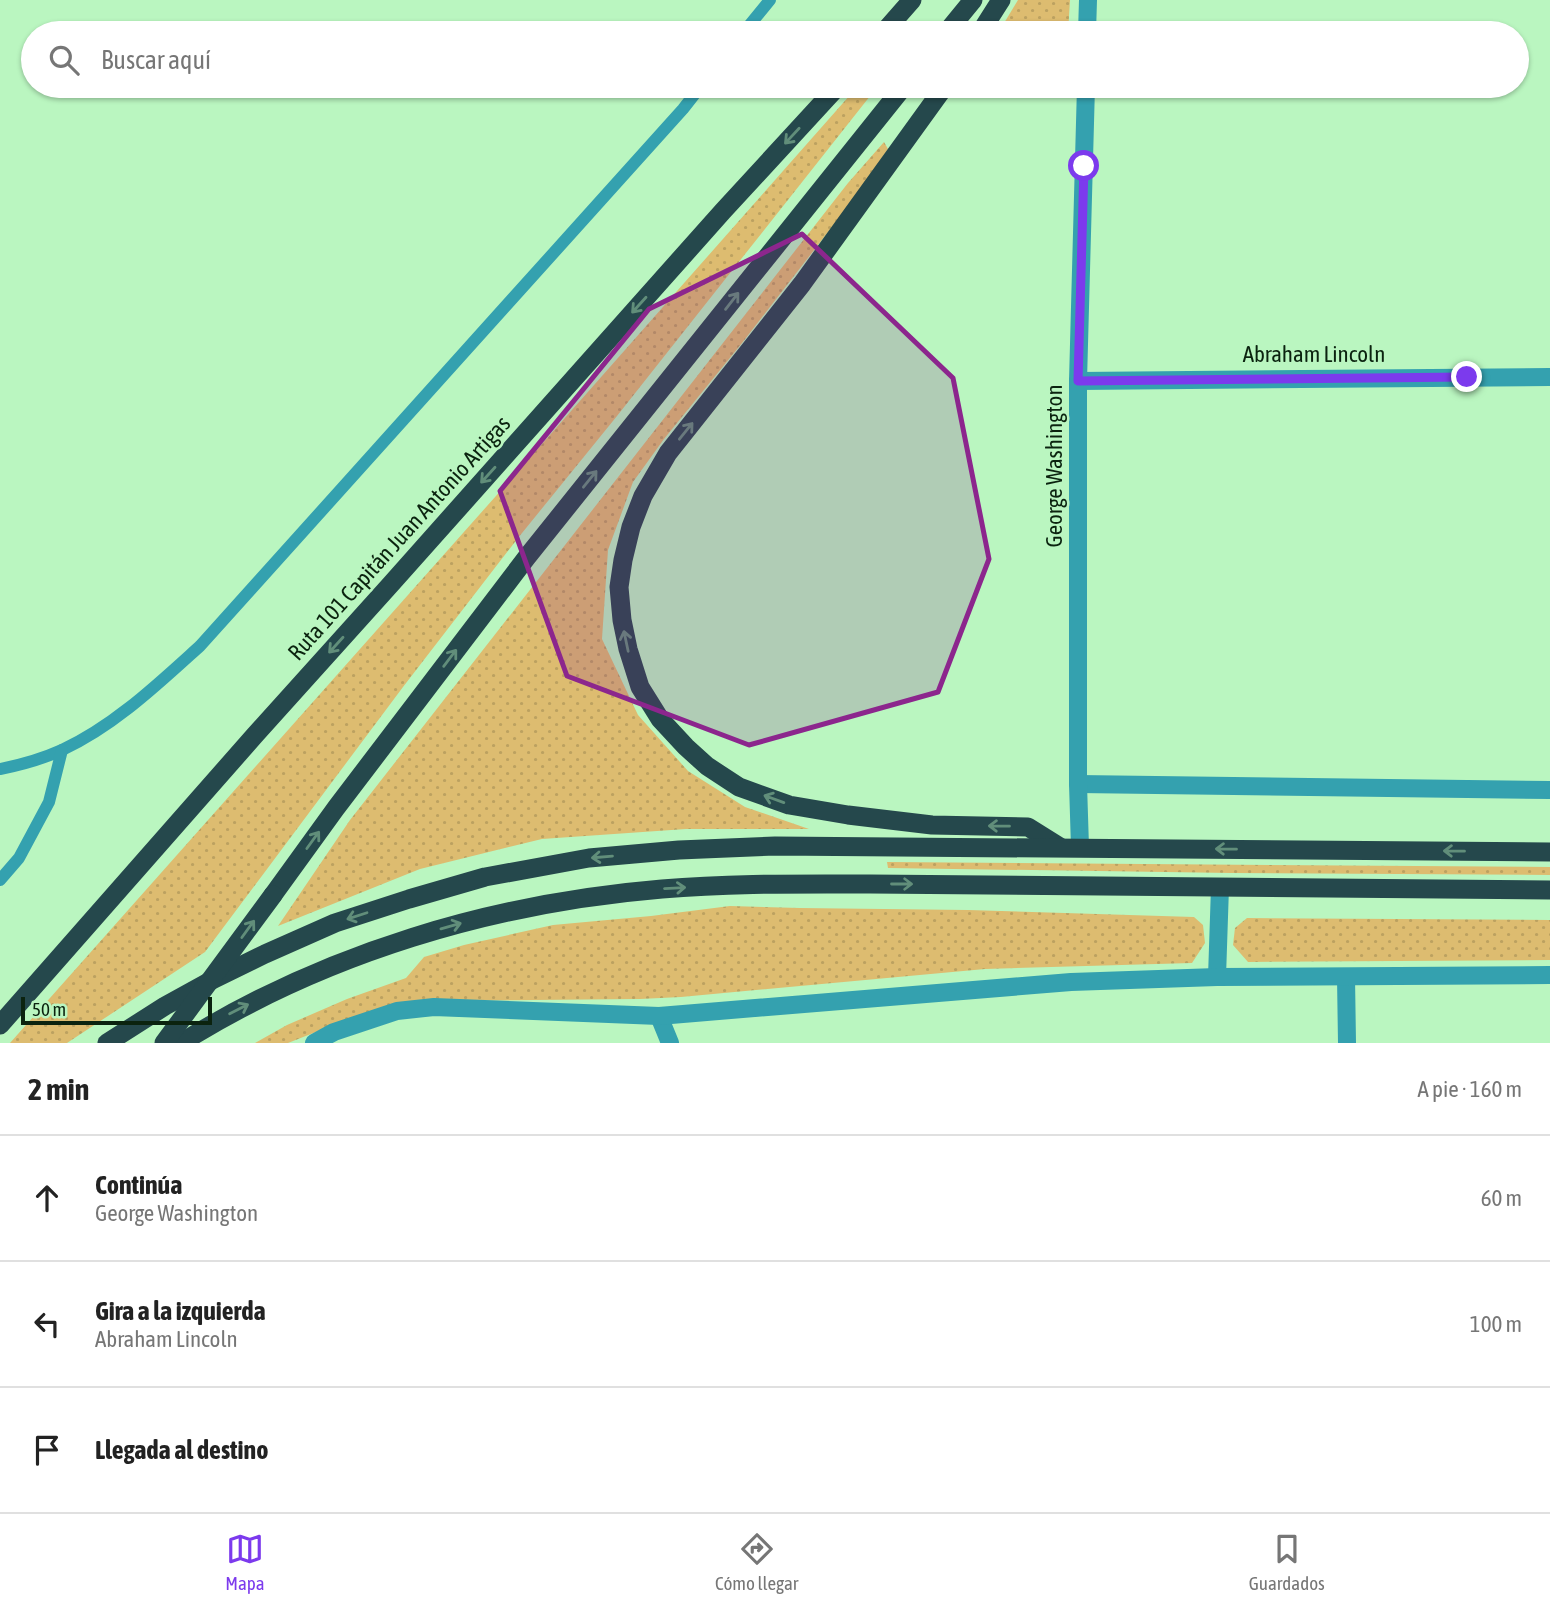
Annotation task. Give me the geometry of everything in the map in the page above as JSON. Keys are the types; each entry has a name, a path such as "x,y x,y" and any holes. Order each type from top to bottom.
{"highway":[{"path":"894,21 912,0"},
{"path":"956,21 973,0"},
{"path":"988,21 1001,0"},
{"name":"Ruta 101 Capitán Juan Antonio Artigas","path":"0,1025 255,735 827,98"},
{"path":"164,1043 336,808 527,557 894,98"},
{"path":"936,98 802,284 668,453 643,496 631,527 619,587 622,620 640,687 660,719 707,766 739,787 789,805 848,815 932,825 1028,827 1070,847"},
{"path":"107,1043 164,1006 214,979 335,923 485,877 589,858 679,850 775,846 1550,852"},
{"path":"181,1043 235,1010 306,977 397,942 487,916 569,900 664,889 765,884 870,884 1550,890"}],"street":[{"path":"1087,21 1088,0"},
{"name":"George Washington","path":"1070,847 1078,784 1078,381 1086,98"},
{"name":"Abraham Lincoln","path":"1078,381 1550,377"},
{"path":"1078,784 1550,790"},
{"path":"1217,977 1220,887"},
{"path":"314,1043 334,1032 397,1011 434,1007 659,1016 1071,982 1217,977 1550,975"},
{"path":"1346,976 1347,1043"},
{"path":"659,1016 670,1043"}],"lane":[{"path":"753,21 770,0"},
{"path":"0,769 62,750 94,732 131,705 200,646 691,98"},
{"path":"0,880 19,858 49,802 62,750"}],"highlighted area":[{"path":"802,234 953,378 989,559 938,692 749,745 567,676 500,491 649,309"}],"shaded area":[{"path":"1018,0 1070,0 1069,21 1005,21"},
{"path":"847,98 869,98 518,538 205,952 67,1043 10,1043"},
{"path":"884,142 888,149 859,192 633,482 608,550 602,639 638,715 688,771 745,807 809,829 686,829 542,839 420,869 278,926 350,820 848,183"},
{"path":"887,862 1550,867 1550,875 888,868"},
{"path":"730,906 1194,917 1203,925 1205,943 1192,963 985,969 640,999 413,1001 359,1015 288,1043 255,1043 287,1025 347,999 406,978 424,957 464,945 553,925"},
{"path":"1247,918 1550,920 1550,960 1248,962 1233,945 1235,928"}],"route":[{"path":"1084,166 1078,381 1467,377"}]}
